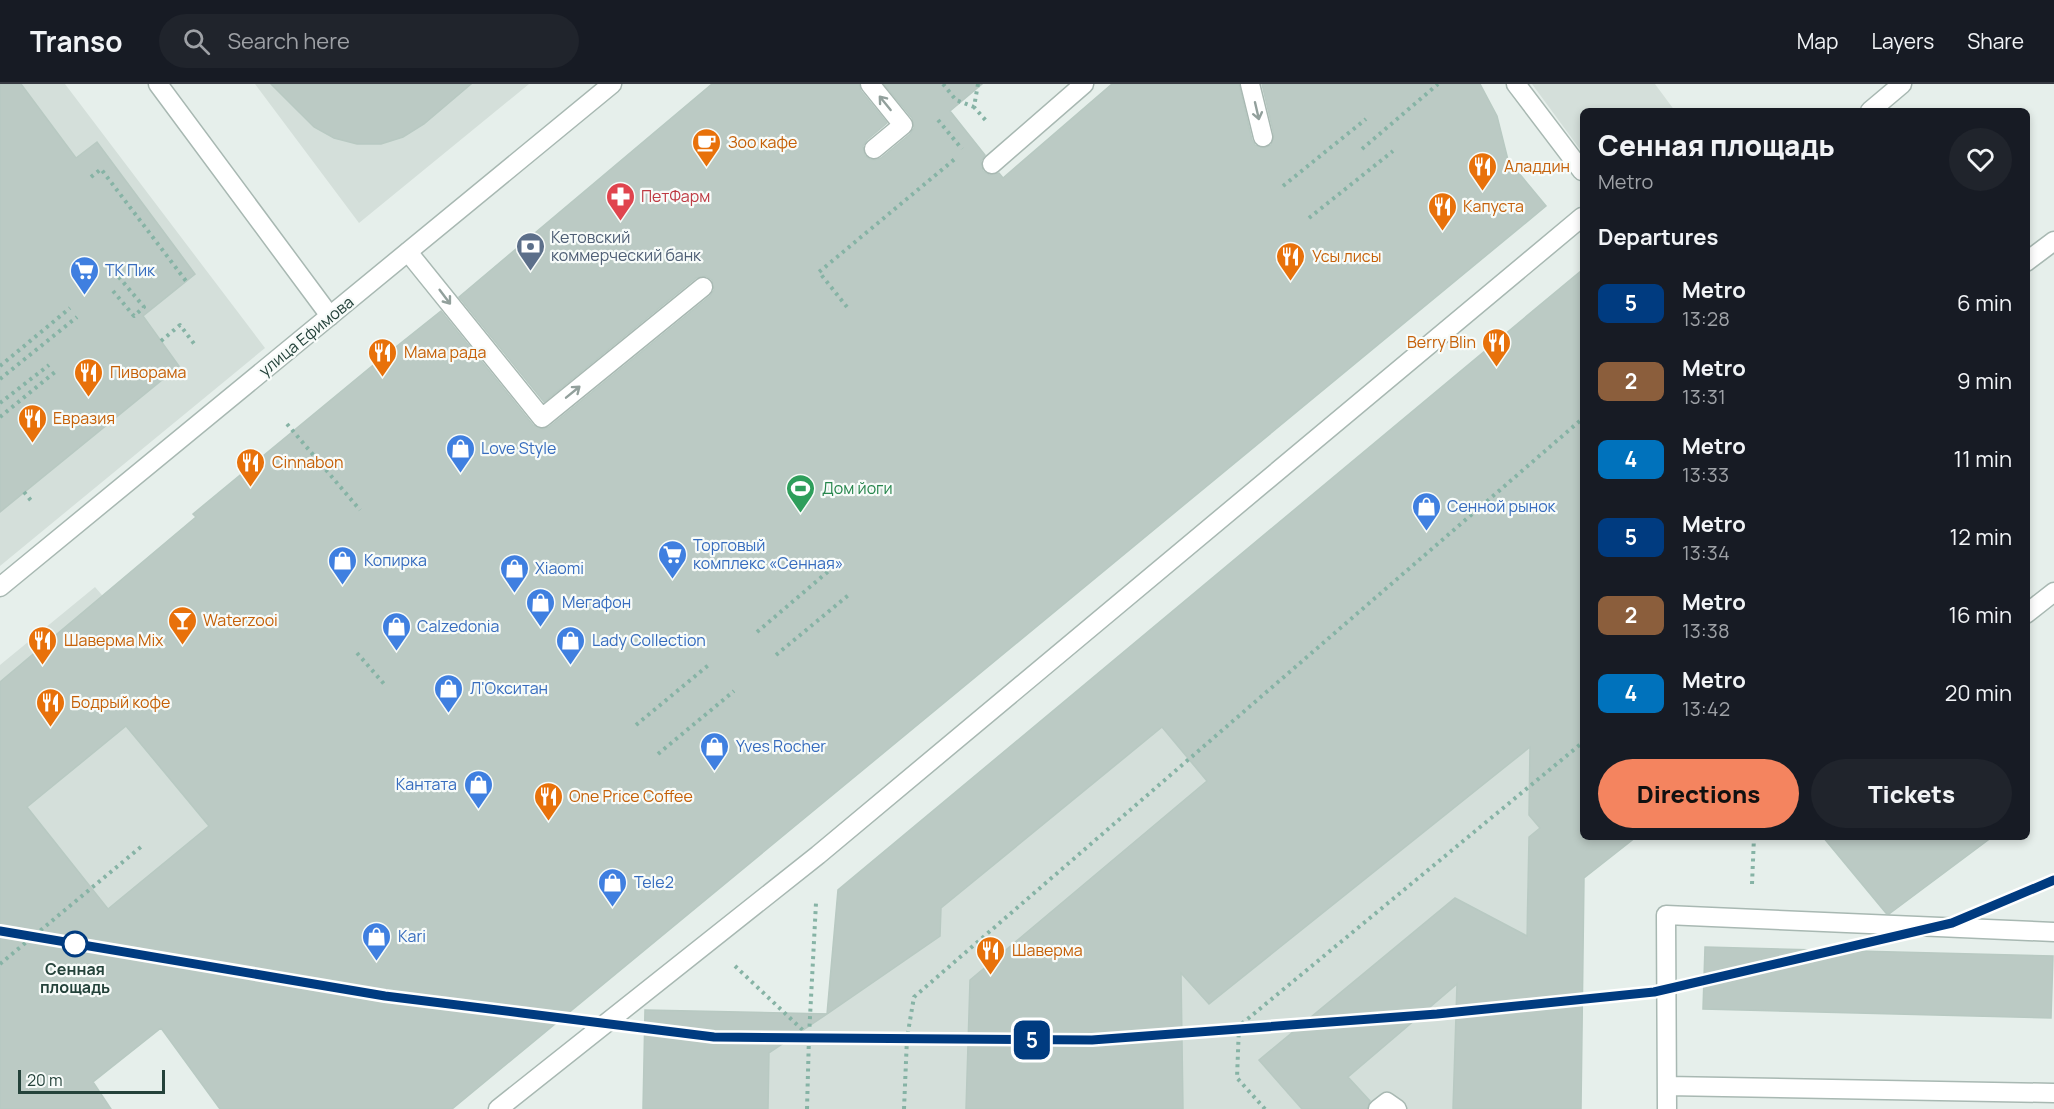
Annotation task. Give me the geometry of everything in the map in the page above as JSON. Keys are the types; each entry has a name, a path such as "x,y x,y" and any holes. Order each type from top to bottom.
{"street":[{"path":"158,84 330,316"},
{"name":"улица Ефимова","path":"0,587 612,84"},
{"path":"870,84 903,126 874,149"},
{"path":"992,164 1084,84"},
{"path":"1250,84 1263,137"},
{"path":"1516,84 1580,168"},
{"path":"1874,108 1902,84"},
{"path":"498,1109 818,855 1580,219"},
{"path":"2030,259 2054,241"},
{"path":"408,252 542,418 703,287"},
{"path":"2030,611 2054,592"},
{"path":"1667,1109 1666,915 2054,932"},
{"path":"1667,1086 2054,1093"},
{"path":"1378,1109 1387,1102 1397,1109"}],"path":[{"path":"943,84 956,100 974,107"},
{"path":"1362,149 1438,84"},
{"path":"1282,186 1365,119"},
{"path":"847,307 819,273 964,152 939,120"},
{"path":"1309,218 1393,151"},
{"path":"91,177 101,170 186,281"},
{"path":"113,291 134,316 144,307 118,276"},
{"path":"0,366 70,308"},
{"path":"0,379 77,317"},
{"path":"161,341 180,325 195,345"},
{"path":"0,403 49,364"},
{"path":"0,417 55,372"},
{"path":"904,1109 907,1038 914,997 1580,421"},
{"path":"287,424 360,510"},
{"path":"24,492 33,503"},
{"path":"757,632 831,569"},
{"path":"776,655 851,592"},
{"path":"357,653 385,685"},
{"path":"636,725 711,663"},
{"path":"658,754 734,691"},
{"path":"1265,1109 1238,1078 1239,1026 1580,745"},
{"path":"1750,919 1754,840"},
{"path":"0,964 142,846"},
{"path":"807,1109 808,1036 818,855"},
{"path":"709,941 808,1036 907,1038"}],"shaded area":[{"name":"ТК Пик","path":"0,84 65,84 265,348 0,566"},
{"path":"255,84 529,84 359,223"},
{"path":"1532,84 1655,84 1673,108 1580,108 1580,149"},
{"name":"Сенной рынок","path":"1580,272 1580,795 1529,837 1522,1109 768,1109 770,1013 827,1013 838,890"},
{"path":"95,587 309,836 0,1083 0,665"}],"building":[{"name":"ТК Пик","path":"0,84 21,84 76,158 97,142 195,274 143,316 179,366 0,512"},
{"path":"271,84 471,84 424,124 403,137 381,144 357,144 334,138 314,127"},
{"name":"Торговый комплекс «Сенная»","path":"712,84 859,84 861,91 887,123 863,146 865,156 875,160 881,158 914,128 912,118 884,84 982,84 950,111 985,155 981,161 983,171 989,175 999,173 1003,178 1112,84 1239,84 1252,140 1255,145 1265,148 1271,145 1274,135 1262,84 1480,84 1497,116 1508,160 1546,206 452,1109 220,1109 161,1028 93,1082 111,1109 0,1109 0,682 196,517 193,514 441,311 533,425 543,429 549,427 710,296 714,290 712,280 706,276 696,278 544,402 459,297","holes":["126,726 209,826 108,909 27,807"]},
{"name":"Сенной рынок","path":"1580,272 1580,840 1632,840 1584,878 1581,1109 1453,1109 1457,984 1348,1077 1370,1101 1367,1109 1302,1109 1259,1060 1455,898 1527,936 1529,837 1540,828 1529,815 1530,747 1209,1004 1181,973 1183,1109 966,1109 970,980 1207,781 1162,727 941,908 940,936 827,1014 838,890"},
{"path":"1825,840 1988,840 1889,914"},
{"path":"1705,947 2053,956 2051,1018 1703,1009"},
{"path":"645,1010 827,1014 769,1053 768,1109 643,1109"}],"metro line":[{"name":"5","path":"0,931 385,996 714,1037 1092,1040 1437,1014 1654,992 1952,923 2054,880"}],"place":[{"name":"Зоо кафе","path":"707,168"},
{"name":"Аладдин","path":"1483,192"},
{"name":"ПетФарм","path":"620,222"},
{"name":"Капуста","path":"1442,232"},
{"name":"Кетовский коммерческий банк","path":"530,272"},
{"name":"Усы лисы","path":"1291,282"},
{"name":"ТК Пик","path":"84,296"},
{"name":"Berry Blin","path":"1497,368"},
{"name":"Мама рада","path":"383,378"},
{"name":"Пиворама","path":"89,398"},
{"name":"Евразия","path":"32,444"},
{"name":"Love Style","path":"460,474"},
{"name":"Cinnabon","path":"251,488"},
{"name":"Дом йоги","path":"801,514"},
{"name":"Сенной рынок","path":"1426,532"},
{"name":"Торговый комплекс «Сенная»","path":"672,580"},
{"name":"Копирка","path":"343,586"},
{"name":"Xiaomi","path":"514,594"},
{"name":"Мегафон","path":"541,628"},
{"name":"Waterzooi","path":"182,646"},
{"name":"Calzedonia","path":"396,652"},
{"name":"Шаверма Mix","path":"43,666"},
{"name":"Lady Collection","path":"571,666"},
{"name":"Л'Окситан","path":"449,714"},
{"name":"Бодрый кофе","path":"50,728"},
{"name":"Yves Rocher","path":"715,772"},
{"name":"Кантата","path":"478,810"},
{"name":"One Price Coffee","path":"548,822"},
{"name":"Tele2","path":"613,908"},
{"name":"Сенная площадь","path":"75,944"},
{"name":"Kari","path":"377,962"},
{"name":"Шаверма","path":"991,976"}]}
